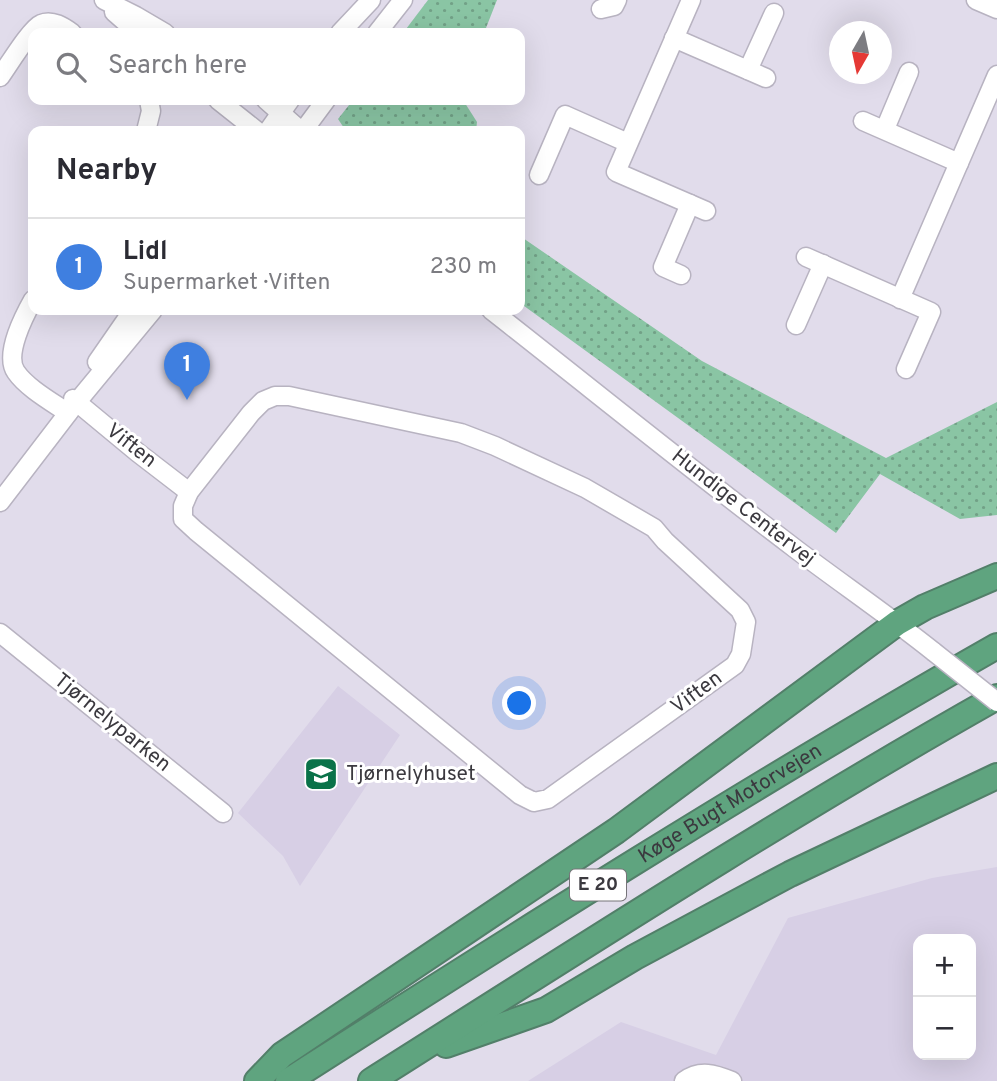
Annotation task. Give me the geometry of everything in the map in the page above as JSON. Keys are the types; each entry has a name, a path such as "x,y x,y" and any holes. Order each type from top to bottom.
{"highway":[{"path":"257,1081 282,1055 616,831 897,623 925,607 997,576"},
{"name":"Køge Bugt Motorvejen","path":"288,1081 734,800 997,646"},
{"name":"Køge Bugt Motorvejen","path":"371,1081 759,836 997,697"},
{"path":"409,1057 546,1010 635,957 790,874 997,776"}],"street":[{"path":"103,0 133,28"},
{"path":"103,0 156,28"},
{"path":"345,28 371,0"},
{"path":"381,28 403,0"},
{"path":"681,275 663,267 698,208 616,172 691,0"},
{"path":"976,0 997,9"},
{"path":"748,70 774,13"},
{"path":"36,28 40,24 48,23 64,28"},
{"path":"0,77 28,38"},
{"path":"674,38 766,78"},
{"path":"885,129 909,72"},
{"path":"900,299 959,163 992,101 997,75"},
{"path":"147,126 150,105"},
{"path":"224,105 251,126"},
{"path":"306,126 322,105"},
{"path":"272,126 286,106 299,126"},
{"path":"539,175 565,115 628,143"},
{"path":"863,121 959,163"},
{"path":"796,325 815,261 931,312 906,369"},
{"name":"Viften","path":"28,309 16,338 12,357 14,370 25,382 73,405 189,492"},
{"path":"73,405 75,392 129,315"},
{"path":"0,502 73,405 149,315"},
{"name":"Hundige Centervej","path":"497,315 766,526 897,623 997,702"},
{"name":"Viften","path":"275,396 289,396 461,433 585,488 654,527 665,541 740,610 746,622 741,654 735,665 548,799 534,802 520,794 196,531 183,519 183,506 189,492 251,413 262,401 275,396"},
{"name":"Tjørnelyparken","path":"0,633 223,813"},
{"path":"689,1078 704,1073 732,1081"}],"shaded area":[{"name":"Tjørnelyhuset","path":"338,686 400,735 300,886 283,856 238,813"},
{"path":"997,867 997,1081 528,1081 621,1022 716,1055 788,918 932,878"}],"green space":[{"path":"428,0 497,0 486,28 407,28"},
{"path":"349,105 466,105 477,122 477,126 343,126 338,119"},
{"path":"525,239 702,361 886,458 997,402 997,515 960,519 880,474 836,533 525,307"}],"place":[{"name":"Lidl","path":"187,400"},
{"name":"Tjørnelyhuset","path":"321,774"}]}
